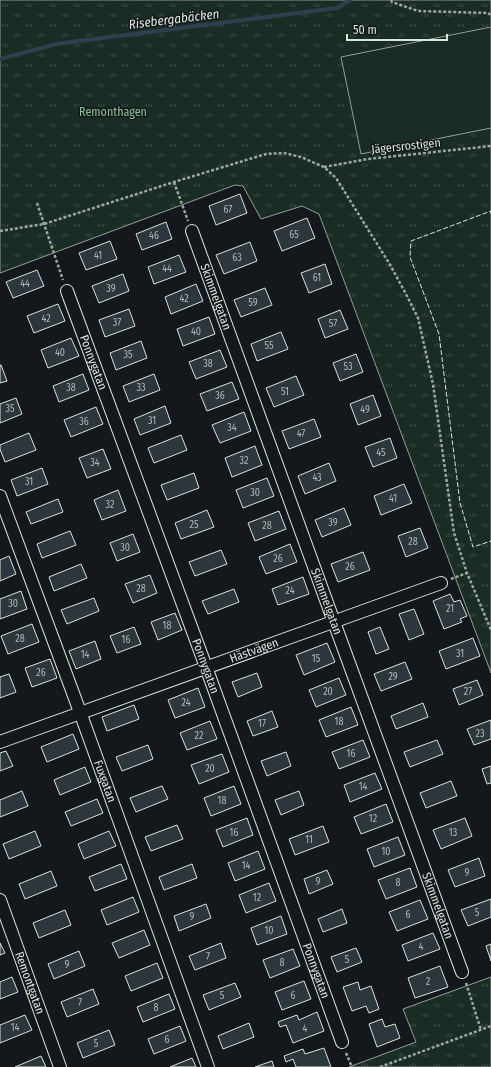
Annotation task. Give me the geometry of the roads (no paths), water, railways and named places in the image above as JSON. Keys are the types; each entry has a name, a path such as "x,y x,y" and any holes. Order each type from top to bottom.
{"street":[{"name":"Skimmelgatan","path":"192,231 462,972"},
{"name":"Ponnygatan","path":"67,291 206,667 342,1042"},
{"name":"Fuxgatan","path":"0,496 80,712 208,1067"},
{"name":"Hästvägen","path":"0,742 441,583"},
{"name":"Remontgatan","path":"0,900 60,1067"}],"waterway":[{"name":"Risebergabäcken","path":"0,59 56,44 337,8 350,0"}],"park label":[{"name":"Remonthagen","path":"113,112"}]}
